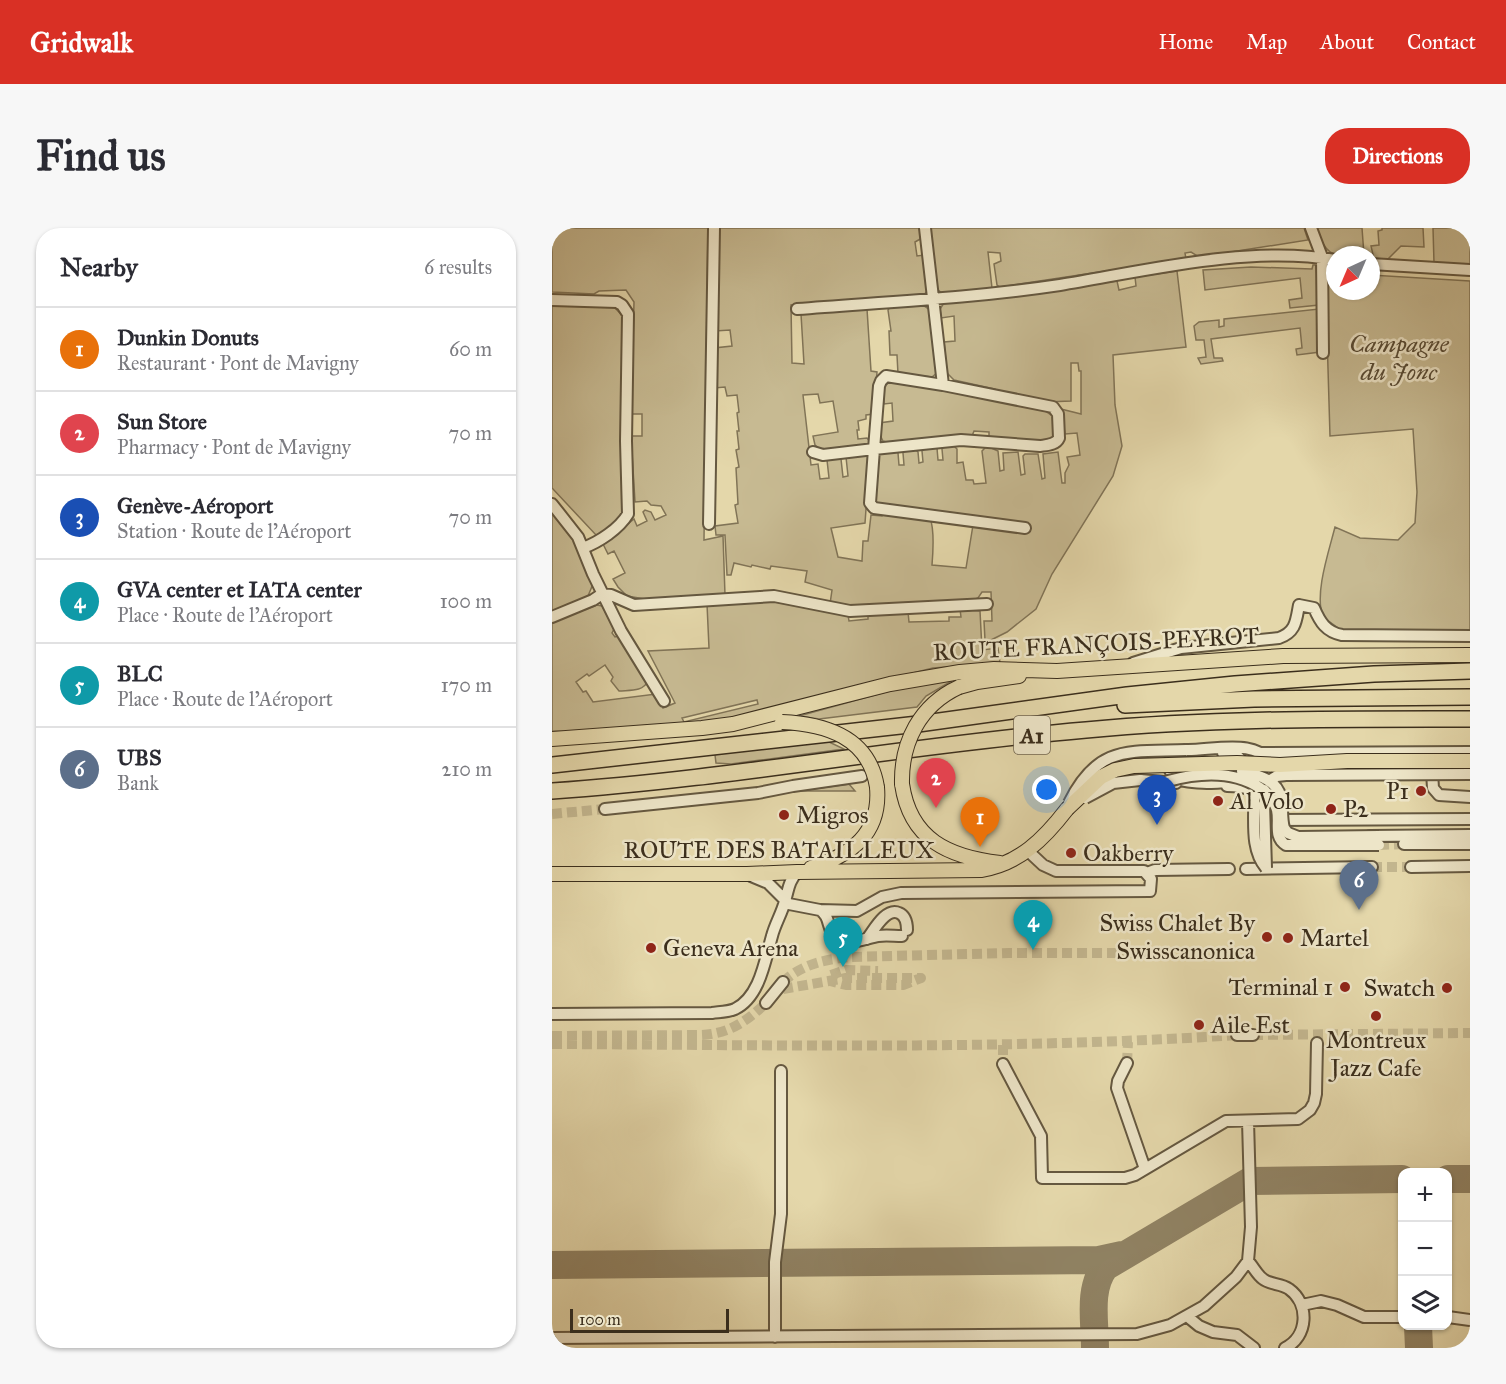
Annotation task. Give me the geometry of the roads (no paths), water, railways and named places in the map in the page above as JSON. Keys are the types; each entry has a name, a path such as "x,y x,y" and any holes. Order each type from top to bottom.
{"highway":[{"path":"1046,708 1127,695 1296,678 1470,671"},
{"name":"A1","path":"552,765 1046,708 1254,699 1470,697"},
{"name":"A1","path":"552,793 696,778 1086,729 1254,720 1470,718"}],"main road":[{"name":"ROUTE FRANÇOIS-PEYROT","path":"552,739 702,729 733,724 933,675 994,669 1057,671 1283,656 1470,655"},
{"path":"1005,863 964,857 944,849 918,826 905,802 902,760 912,730 930,707 959,687 977,681 1057,671"},
{"path":"733,724 782,722 829,729 845,737 858,748 867,760 874,776 877,803 872,824 857,844 839,858 797,872"},
{"name":"ROUTE DES BATAILLEUX","path":"552,874 974,871 989,869 1028,851 1048,833 1067,809 1095,781 1115,770 1149,765 1223,765 1258,758 1280,765 1347,761 1470,761"}],"street":[{"path":"709,524 714,228"},
{"path":"925,228 943,385"},
{"path":"1311,228 1322,257 1323,353"},
{"path":"797,309 934,300 1058,285 1197,262 1263,256 1326,258"},
{"path":"1380,265 1470,270"},
{"path":"552,300 617,303 622,305 628,314 626,441 628,514 597,543 583,548"},
{"path":"813,452 823,455 874,449 961,440 1040,446 1053,444 1058,442 1059,438 1058,414 1053,407 894,376 883,378 879,386 874,449 870,503 874,508 1025,528"},
{"path":"552,504 578,537 602,594 621,631 664,701"},
{"path":"552,616 593,600 602,594 611,595 634,605 782,597 850,611 987,604"},
{"path":"1127,665 1181,648 1280,638 1294,629 1299,605 1314,608 1323,625 1330,631 1342,635 1470,636"},
{"path":"1201,751 1234,747 1247,748 1272,768 1260,787 1256,849 1266,868"},
{"path":"1067,809 1085,775 1108,759 1133,752 1185,751 1201,751 1236,755 1243,763 1242,774 1229,782 1179,780 1170,772 1169,764 1174,754 1185,751"},
{"path":"1240,770 1258,758 1470,752"},
{"path":"1223,765 1240,770 1260,787 1276,820 1275,837 1470,835"},
{"path":"1260,787 1432,772 1433,788 1439,795 1470,797"},
{"path":"1260,787 1277,776 1286,775 1470,774"},
{"path":"1067,809 1113,783 1140,780 1168,781 1190,775 1224,775 1279,793 1282,825 1291,835 1379,840"},
{"path":"605,809 758,793 862,776"},
{"path":"1260,787 1264,804 1266,868"},
{"path":"1276,820 1470,819"},
{"path":"1470,835 1404,840 1470,844"},
{"path":"747,874 768,883 794,907 820,910 857,911 882,897 901,893 1150,891 1151,879 1147,873 1139,870 1056,871 1043,865 1028,851"},
{"path":"1411,867 1470,866"},
{"path":"1246,869 1372,867"},
{"path":"1147,873 1154,870 1229,869"},
{"path":"552,1014 712,1013 735,1008 744,1002 758,982 777,918 785,901 789,882 797,872"},
{"path":"820,910 826,915 832,933 837,939 851,942 904,933 906,918 897,912 891,912 867,939"},
{"path":"766,1003 780,987"},
{"path":"1237,1035 1252,1035"},
{"path":"1004,1064 1041,1136 1042,1178 1125,1178 1222,1123 1232,1120 1292,1120 1305,1115 1314,1103 1316,1094 1317,1043"},
{"path":"1127,1063 1118,1081 1117,1089 1144,1169"},
{"path":"775,1337 775,1262 781,1214 781,1071"},
{"path":"552,1338 1137,1334 1161,1328 1188,1317 1204,1306 1236,1277 1248,1261 1251,1227 1248,1121"},
{"path":"1248,1261 1262,1279 1289,1288 1302,1305 1303,1328 1297,1338 1284,1348"},
{"path":"1302,1305 1321,1301 1337,1305 1364,1317 1398,1317"},
{"path":"1188,1317 1199,1326 1213,1332 1237,1335 1254,1348"},
{"path":"1452,1318 1470,1320"}],"tunnel":[{"path":"552,814 605,809"},
{"path":"1379,845 1404,844"},
{"path":"1372,867 1411,867"},
{"path":"783,982 806,967 832,959 851,957 1009,953 1175,953"},
{"path":"831,975 846,970 878,971"},
{"path":"783,989 846,978 921,978 903,985 846,985 830,981"},
{"path":"552,1036 711,1034 736,1026 766,1003"},
{"path":"1253,1035 1470,1033"},
{"path":"552,1044 980,1045 1237,1035"},
{"path":"1127,1063 1128,1042"},
{"path":"1003,1045 1003,1064"}],"place":[{"name":"P1","path":"1421,791"},
{"name":"Al Volo","path":"1218,801"},
{"name":"Sun Store","path":"936,808"},
{"name":"P2","path":"1331,809"},
{"name":"Migros","path":"784,815"},
{"name":"Genève-Aéroport","path":"1157,825"},
{"name":"Dunkin Donuts","path":"980,847"},
{"name":"Oakberry","path":"1071,853"},
{"name":"UBS","path":"1359,910"},
{"name":"Swiss Chalet By Swisscanonica","path":"1267,937"},
{"name":"Martel","path":"1288,938"},
{"name":"Geneva Arena","path":"651,948"},
{"name":"GVA center et IATA center","path":"1033,950"},
{"name":"BLC","path":"843,967"},
{"name":"Terminal 1","path":"1345,987"},
{"name":"Swatch","path":"1447,988"},
{"name":"Montreux Jazz Cafe","path":"1376,1016"},
{"name":"Aile Est","path":"1199,1025"}],"park label":[{"name":"Campagne du Jonc","path":"1399,358"}]}
